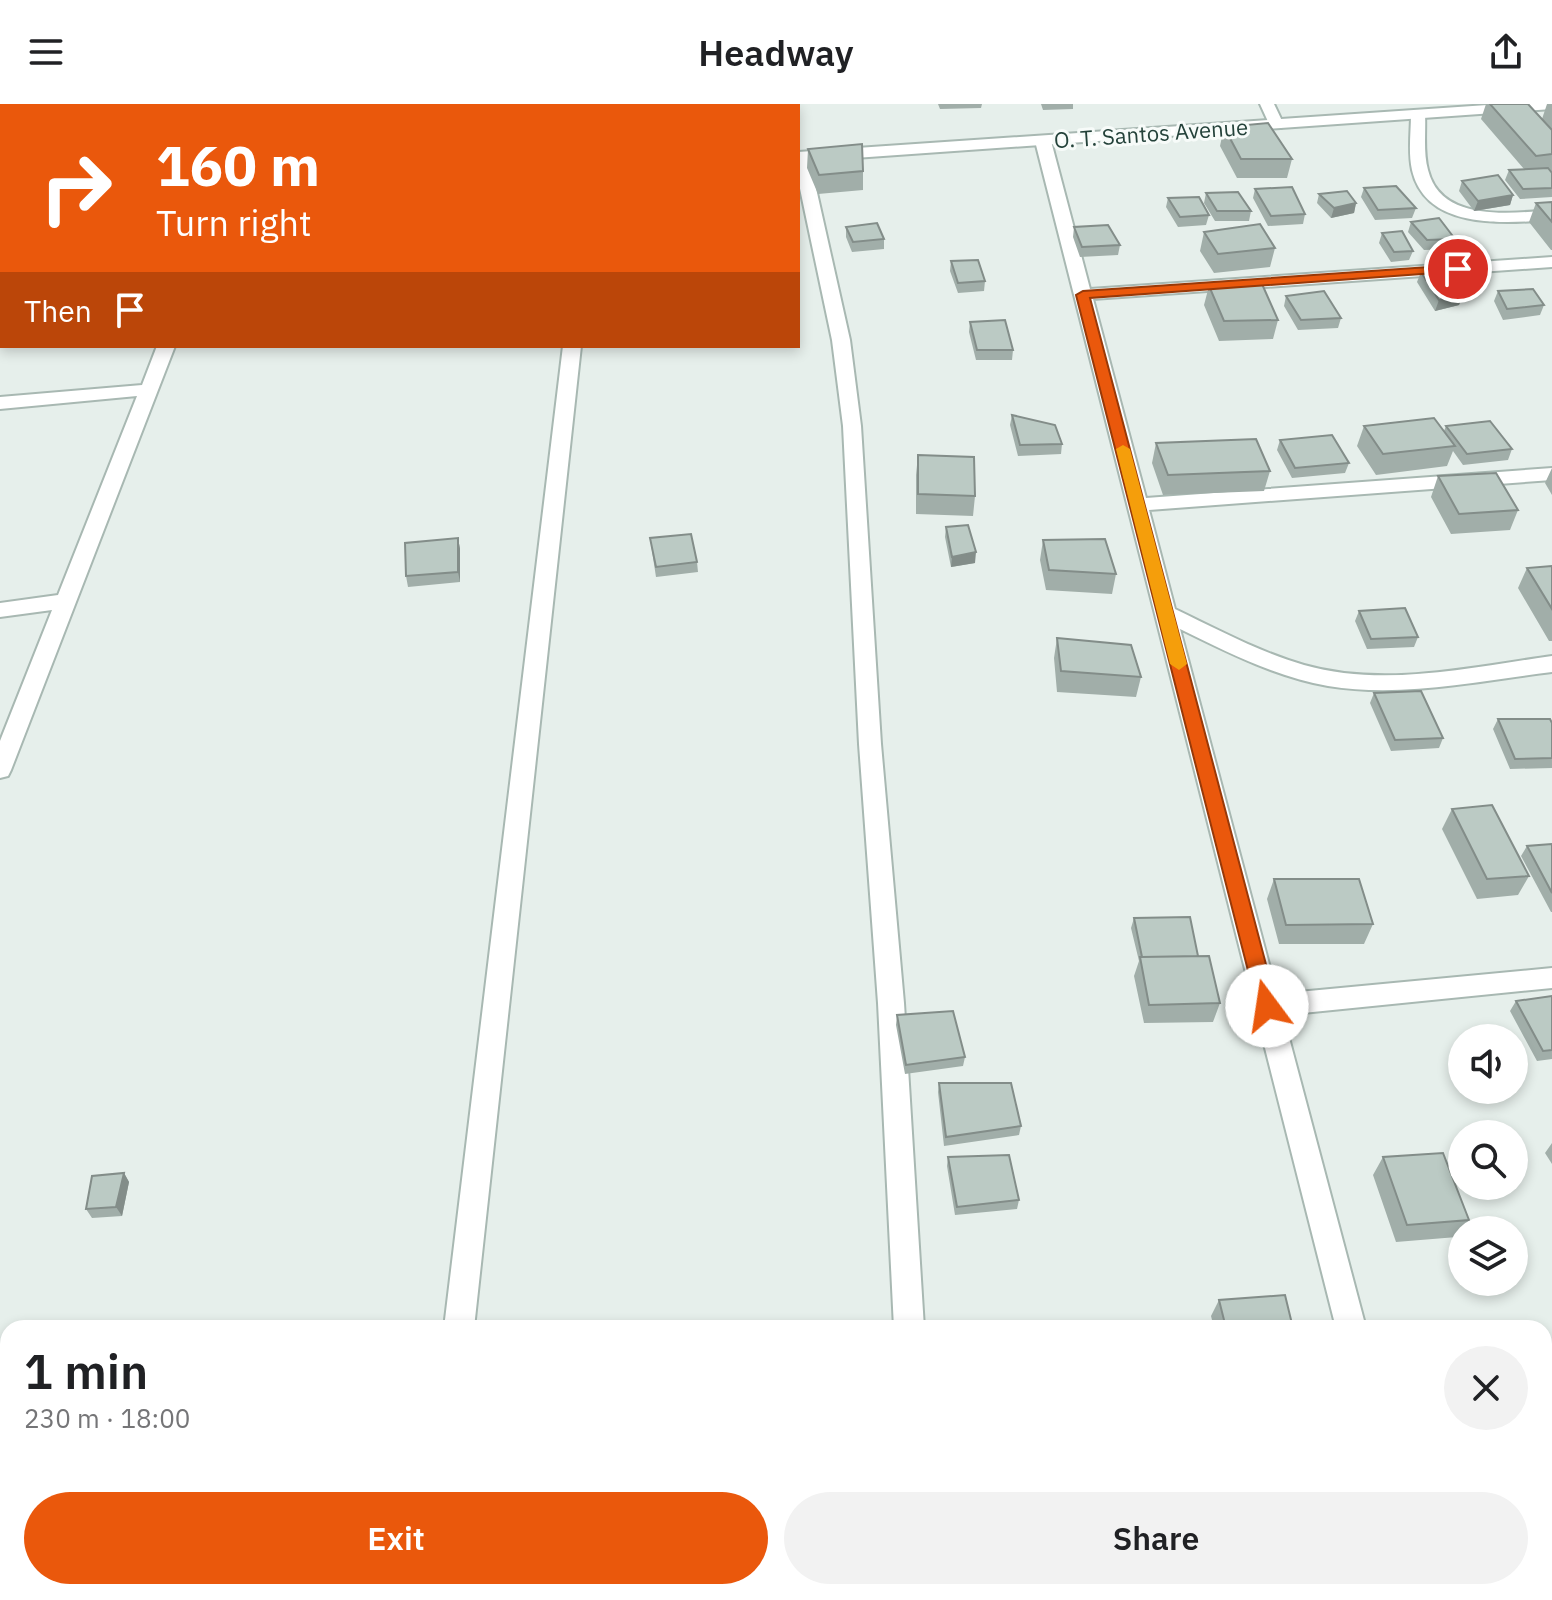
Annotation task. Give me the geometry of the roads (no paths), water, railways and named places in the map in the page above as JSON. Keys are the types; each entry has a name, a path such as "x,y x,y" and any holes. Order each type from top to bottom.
{"street":[{"path":"1267,104 1276,125"},
{"name":"O. T. Santos Avenue","path":"800,157 1552,105"},
{"path":"1418,114 1421,175 1444,202 1460,212 1481,218 1552,215"},
{"path":"1043,141 1349,1320"},
{"path":"800,157 841,340 852,426 870,744 892,1018 909,1320"},
{"path":"1083,295 1552,262"},
{"path":"0,770 165,348"},
{"path":"460,1320 572,348"},
{"path":"0,403 147,390"},
{"path":"1138,505 1552,474"},
{"path":"0,610 67,601"},
{"path":"1165,613 1241,649 1315,674 1347,681 1427,678 1552,664"},
{"path":"1267,1006 1552,978"}]}
